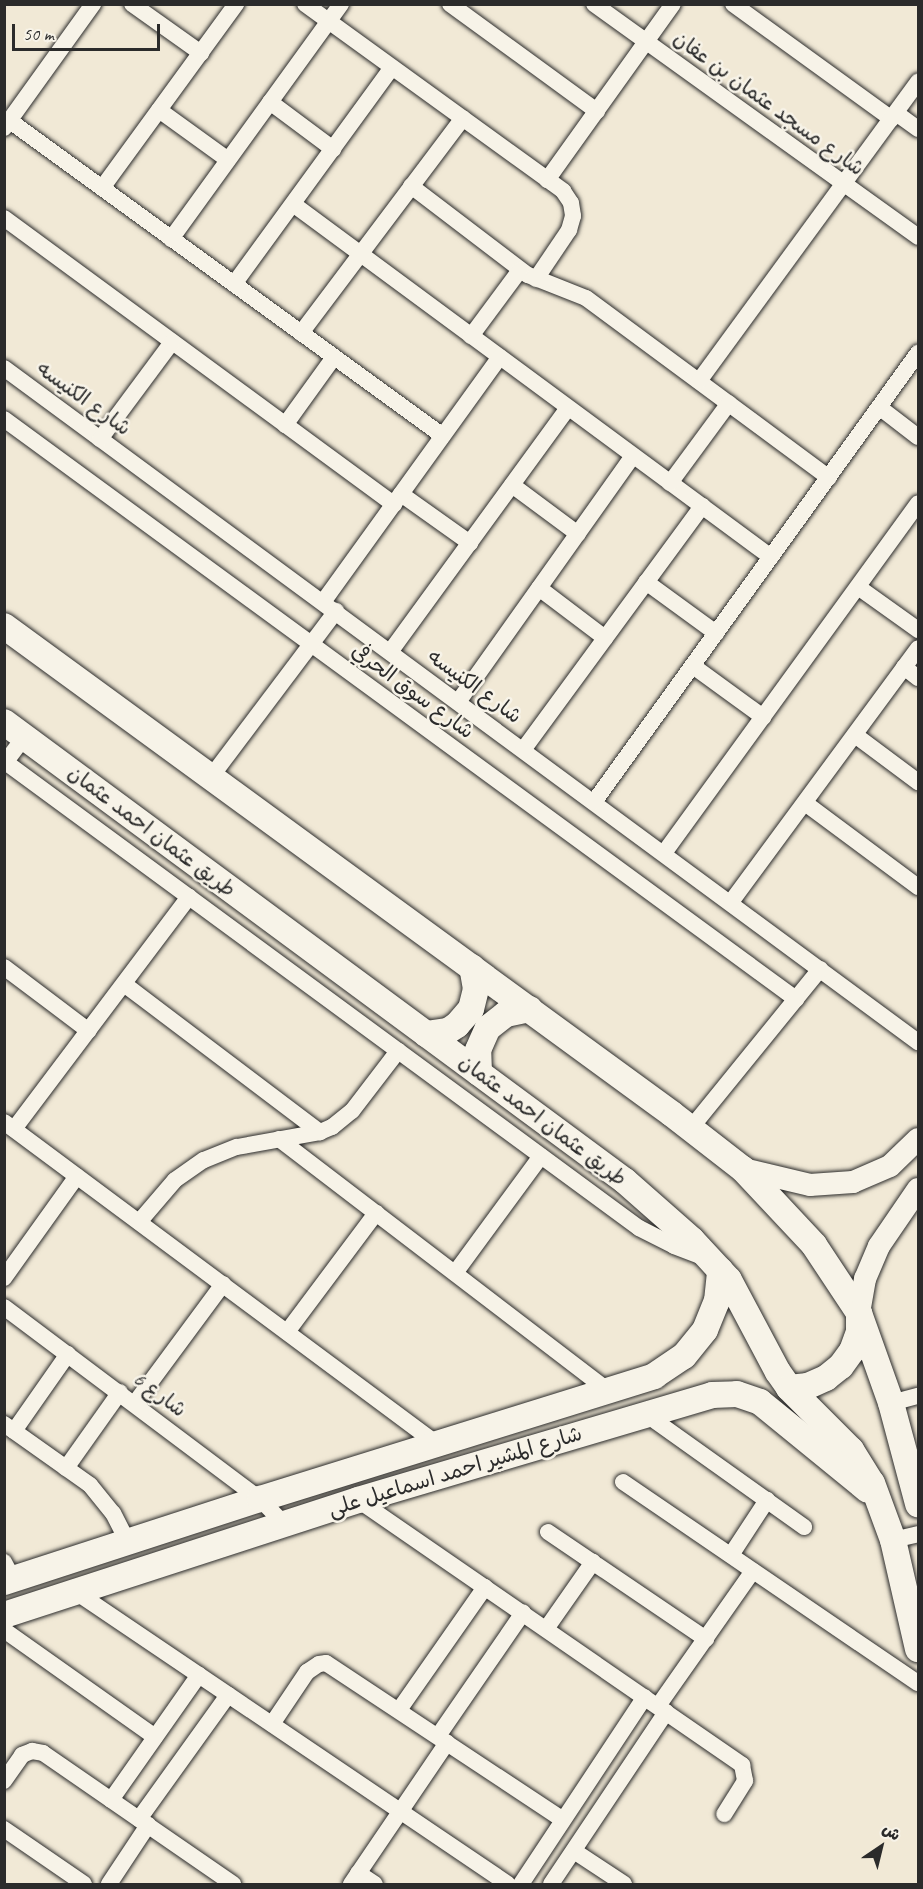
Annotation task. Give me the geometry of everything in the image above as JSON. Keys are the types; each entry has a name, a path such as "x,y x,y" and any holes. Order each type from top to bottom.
{"main road":[{"path":"4,626 472,967 742,1168 814,1245 859,1313 891,1403 918,1504"},
{"name":"طريق عثمان احمد عثمان","path":"14,730 642,1195 716,1264 741,1300 778,1372 789,1388 851,1450 880,1500 893,1540 918,1649"},
{"path":"426,1034 448,1031 457,1025 471,1009 476,988 472,967"},
{"path":"479,1073 478,1050 488,1028 506,1014 529,1009"},
{"name":"شارع المشير احمد اسماعيل على","path":"7,1574 128,1542 654,1376 670,1367 696,1343 712,1316 717,1301 716,1264"},
{"path":"789,1388 817,1382 841,1366 852,1351 859,1332 859,1313"},
{"name":"شارع المشير احمد اسماعيل على","path":"4,1615 283,1523 712,1395 731,1394 749,1398 770,1408 880,1500"}],"street":[{"path":"93,4 7,125 102,188 443,436"},
{"path":"132,4 201,53"},
{"path":"102,188 236,4"},
{"path":"305,4 563,191 571,203 573,216 569,230 536,279"},
{"path":"171,239 341,4"},
{"path":"450,4 597,111"},
{"name":"شارع مسجد عثمان بن عفان","path":"594,4 918,237"},
{"path":"547,180 673,4"},
{"path":"733,4 894,116 918,129"},
{"path":"234,284 392,67"},
{"path":"699,381 918,82"},
{"path":"270,102 333,148"},
{"path":"159,110 228,160"},
{"path":"301,333 463,118"},
{"path":"411,186 520,270 536,279 568,289 586,298 828,478"},
{"path":"293,204 771,557"},
{"path":"4,218 285,425 470,543"},
{"path":"471,336 520,270"},
{"path":"100,438 172,342"},
{"path":"594,802 918,353"},
{"path":"285,425 334,357"},
{"path":"211,777 311,644 329,607 398,499 500,357"},
{"name":"شارع الكنيسه","path":"4,368 918,1042"},
{"path":"670,483 729,403"},
{"path":"879,407 918,437"},
{"path":"390,652 568,408"},
{"name":"شارع سوق الحرفي","path":"4,419 796,999"},
{"path":"458,702 633,456"},
{"path":"512,485 578,534"},
{"path":"664,853 918,504"},
{"path":"523,750 702,506"},
{"path":"646,582 717,633"},
{"path":"858,587 918,630"},
{"path":"539,588 605,638"},
{"path":"731,902 918,648"},
{"path":"693,666 764,717"},
{"path":"904,667 918,678"},
{"path":"14,730 5,763 639,1228 716,1264"},
{"path":"855,735 918,782"},
{"path":"805,802 918,887"},
{"path":"189,897 89,1030 9,1126 437,1444"},
{"path":"4,967 89,1030"},
{"path":"691,1128 820,969"},
{"path":"124,984 320,1132"},
{"path":"139,1222 162,1192 189,1168 221,1153 320,1132 332,1127 352,1111 398,1051"},
{"path":"279,1139 609,1391"},
{"path":"742,1168 810,1185 854,1182 891,1166 918,1139"},
{"path":"455,1273 541,1156"},
{"path":"4,1278 77,1176"},
{"path":"859,1313 865,1280 879,1246 918,1189"},
{"path":"287,1332 376,1213"},
{"path":"135,1403 222,1284"},
{"name":"شارع 6","path":"4,1306 260,1499 283,1523"},
{"path":"68,1354 9,1427 90,1485 106,1503 128,1542"},
{"path":"66,1468 120,1392"},
{"path":"891,1403 918,1396"},
{"path":"646,1415 804,1527"},
{"path":"623,1482 918,1683"},
{"path":"358,1500 737,1761 745,1770 745,1782 724,1814"},
{"path":"730,1555 767,1500"},
{"path":"548,1532 706,1639"},
{"path":"893,1540 918,1534"},
{"path":"546,1629 593,1562"},
{"path":"521,1884 563,1820 656,1705 706,1639 753,1571"},
{"path":"399,1710 485,1587"},
{"path":"76,1592 508,1884"},
{"path":"375,1884 354,1879 400,1812 522,1613"},
{"path":"4,1630 156,1737"},
{"path":"272,1725 307,1672 319,1664 333,1666 563,1820"},
{"path":"111,1800 199,1676"},
{"path":"109,1884 143,1822 228,1695"},
{"path":"551,1884 574,1851 656,1705"},
{"path":"4,1781 22,1755 38,1751 233,1884"},
{"path":"4,1829 84,1884"},
{"path":"574,1851 624,1884"}]}
